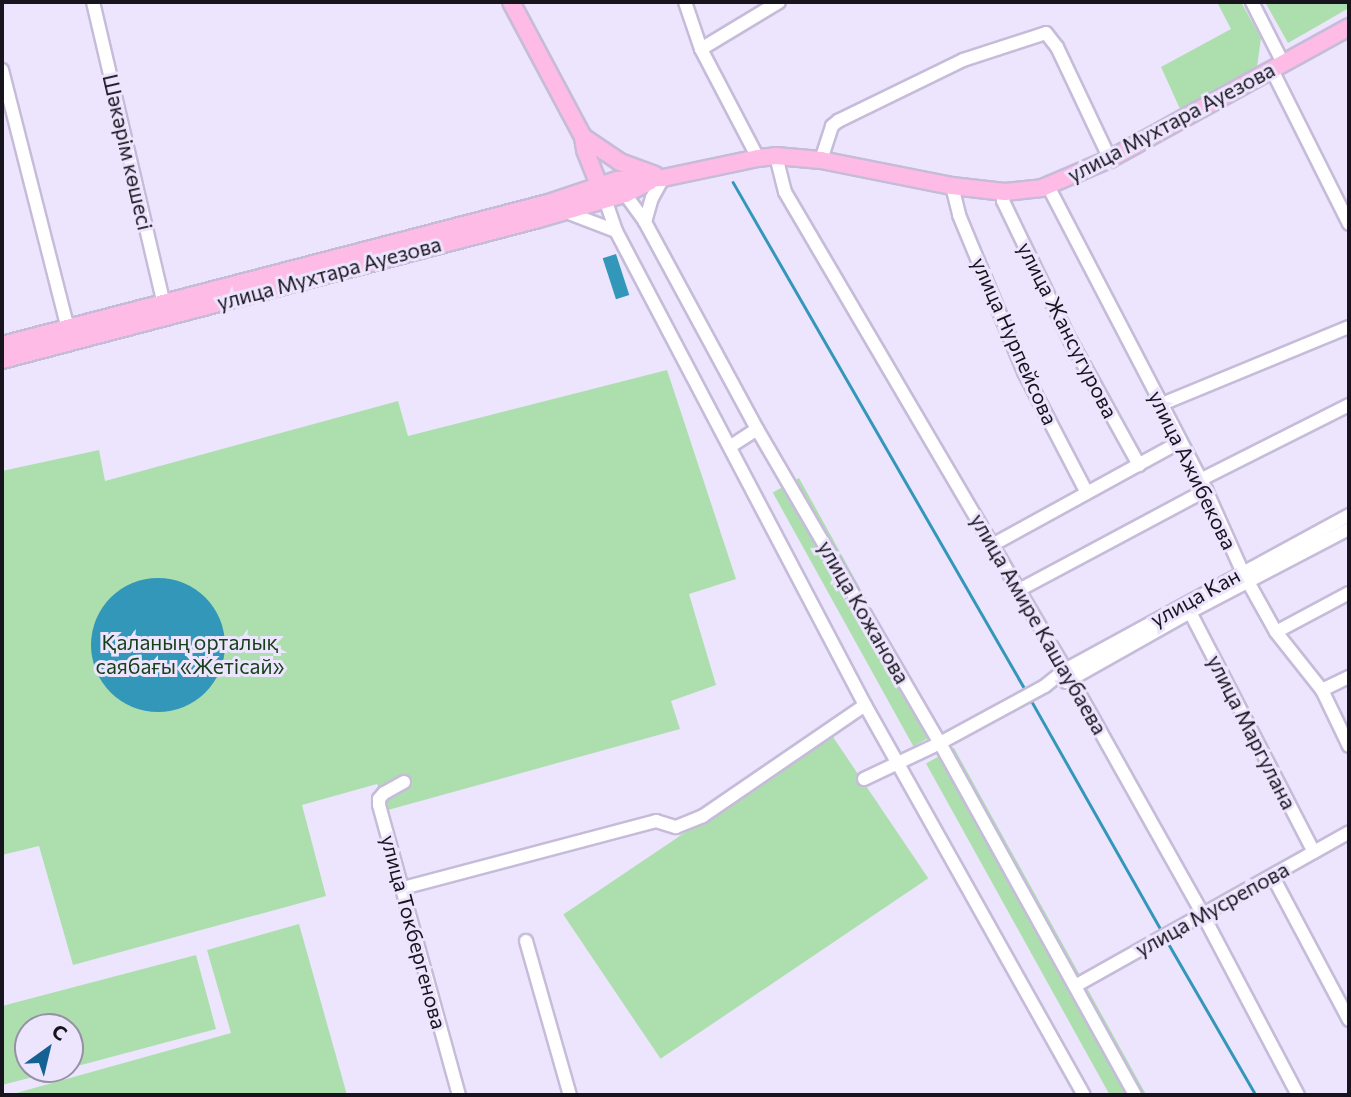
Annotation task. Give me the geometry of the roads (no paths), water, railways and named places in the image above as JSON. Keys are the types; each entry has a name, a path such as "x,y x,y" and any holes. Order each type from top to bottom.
{"main road":[{"name":"улица Кожанова","path":"511,2 584,144 602,192"},
{"name":"улица Мухтара Ауезова","path":"2,360 163,301 569,196 602,192 758,158 776,156 821,160 953,186 1005,192 1048,186 1110,159 1349,27"},
{"name":"улица Кожанова","path":"584,144 603,150 621,187"},
{"path":"569,196 581,179 584,144"},
{"path":"603,150 620,162 658,178"},
{"name":"улица Мухтара Ауезова","path":"2,345 69,334 562,211 602,192"}],"street":[{"name":"Шәкәрім көшесі","path":"93,2 163,301"},
{"path":"685,2 701,49 758,158"},
{"path":"701,49 779,2"},
{"path":"1252,2 1278,67 1349,224"},
{"path":"821,160 832,126 838,121 963,60 1046,33 1057,47 1110,159"},
{"path":"2,70 69,334"},
{"name":"улица Амире Кашаубаева","path":"776,156 785,192 1072,681 1202,913 1298,1095"},
{"path":"645,222 658,178"},
{"name":"улица Нурпейсова","path":"953,186 959,215 1024,372 1087,493"},
{"name":"улица Ажибекова","path":"1048,186 1181,441 1242,571 1276,632 1322,690 1349,746"},
{"name":"улица Кожанова","path":"621,187 645,222 757,429 940,743 1135,1095"},
{"name":"улица Кожанова","path":"602,192 616,231 865,705 1084,1095"},
{"name":"улица Жансугурова","path":"1005,192 1003,201 1070,340 1139,465"},
{"path":"562,211 584,216 616,231"},
{"path":"1162,404 1349,327"},
{"path":"1019,590 1349,405"},
{"path":"731,446 757,429"},
{"path":"994,544 1181,441"},
{"name":"улица Кан","path":"864,779 899,764 1045,687 1065,670 1349,514"},
{"name":"улица Кан","path":"1045,687 1072,681 1190,612 1349,529"},
{"path":"1276,632 1349,593"},
{"name":"улица Маргулана","path":"1190,612 1314,852"},
{"path":"1322,690 1349,677"},
{"path":"403,888 656,821 676,827 685,824 704,816 865,705"},
{"name":"улица Токбергенова","path":"404,782 391,788 379,799 459,1095"},
{"name":"улица Мусрепова","path":"1075,986 1349,832"},
{"path":"1273,877 1349,1020"},
{"path":"526,941 570,1095"}],"water":[{"path":"616,254 629,295 616,299 603,258"},
{"path":"158,578 184,583 205,598 220,619 225,645 220,671 205,692 184,707 158,712 132,707 111,692 96,671 91,645 96,619 111,598 132,583"}],"waterway":[{"path":"733,182 1026,691"},
{"path":"1031,700 1162,932"},
{"path":"1167,941 1256,1095"}],"park label":[{"name":"Қаланың орталық саябағы «Жетісай»","path":"190,654"}]}
